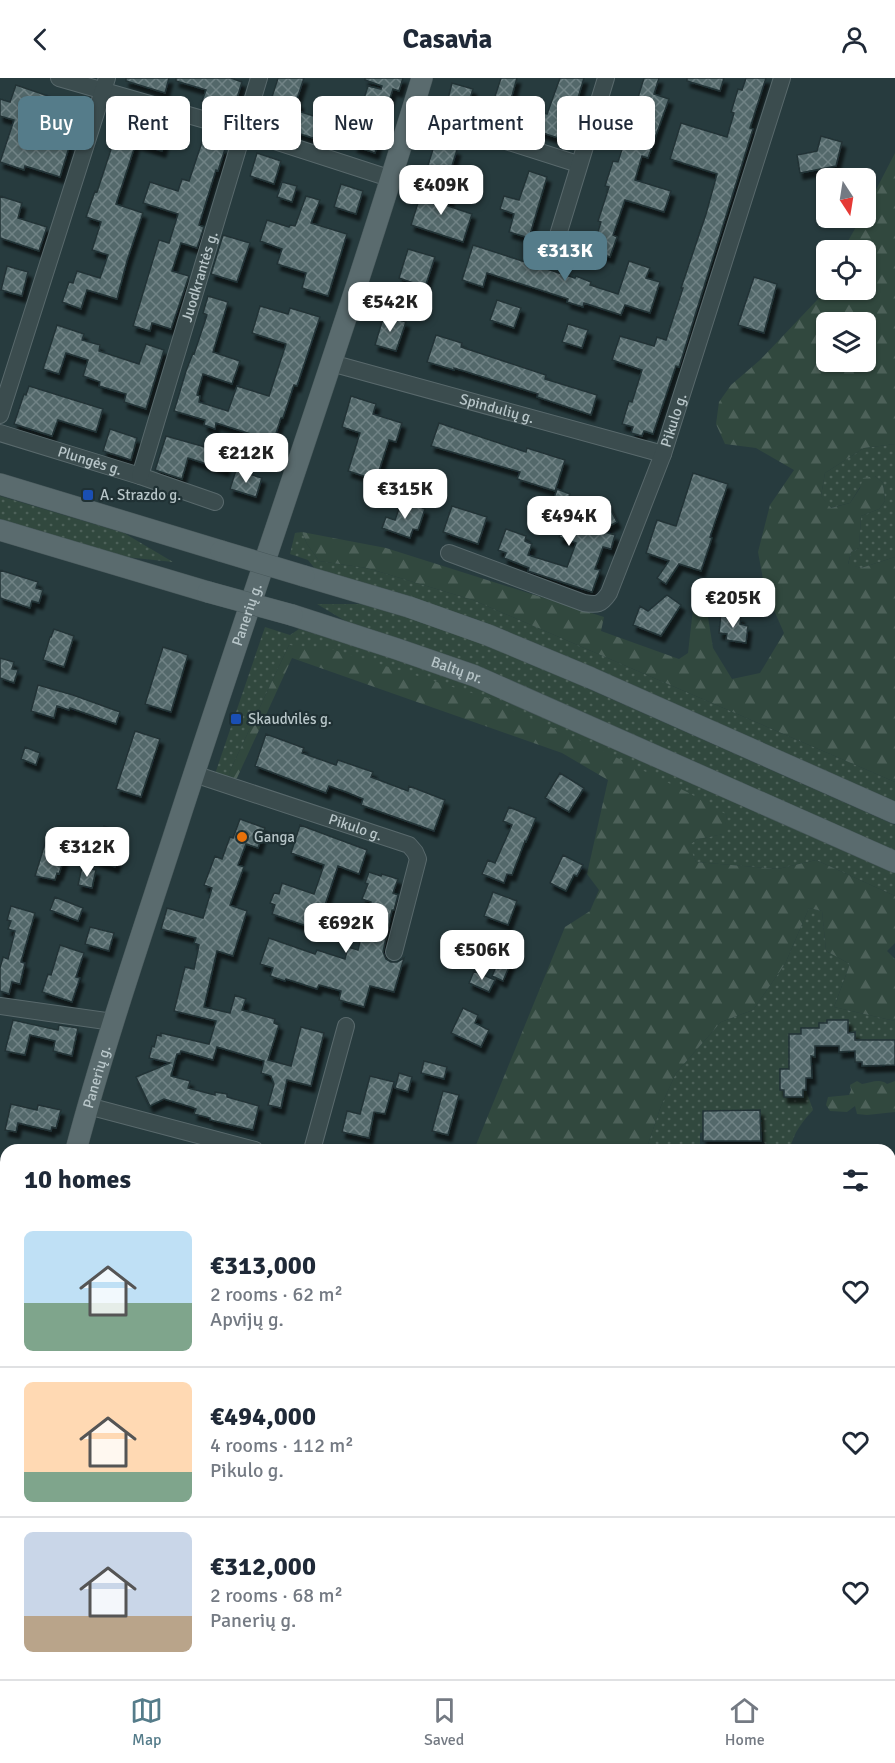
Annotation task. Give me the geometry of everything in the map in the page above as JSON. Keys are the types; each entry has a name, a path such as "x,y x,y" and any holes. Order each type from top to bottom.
{"main road":[{"name":"Panerių g.","path":"417,96 422,78"},
{"name":"Panerių g.","path":"78,1144 113,1022 406,131"},
{"path":"0,484 409,607 488,635 591,678 895,813"},
{"name":"Baltų pr.","path":"0,530 292,615 475,676 895,862"},
{"path":"261,607 273,567"}],"street":[{"path":"59,78 105,84 202,117"},
{"name":"Juodkrantės g.","path":"254,96 259,78"},
{"path":"551,258 606,78"},
{"name":"Pikulo g.","path":"449,553 584,603 595,605 604,601 663,454 782,78"},
{"path":"0,416 105,84"},
{"path":"301,149 392,178"},
{"name":"Juodkrantės g.","path":"140,476 238,150"},
{"path":"534,150 578,164"},
{"name":"Spindulių g.","path":"331,363 663,454"},
{"name":"Plungės g.","path":"0,434 140,476 215,502"},
{"name":"Pikulo g.","path":"194,774 409,845 418,859 394,952"},
{"path":"0,1006 113,1022"},
{"path":"314,1144 346,1026"},
{"path":"88,1106 232,1144"}],"green space":[{"path":"895,153 895,444 864,448 825,473 821,496 831,508 850,503 860,488 863,478 875,476 883,483 885,501 879,509 861,516 859,548 851,552 848,564 861,568 895,557 895,782 473,600 367,568 319,561 307,544 302,532 386,548 604,617 601,631 679,659 688,653 693,609 707,611 713,648 732,679 760,673 784,633 765,590 758,552 770,505 794,470 756,448 725,444 716,424 719,402 731,385 760,360 817,300 876,300 876,240 849,240 855,228 876,228 876,190"},
{"path":"895,444 895,557 861,568 848,565 851,552 859,548 861,516 879,509 885,501 883,483 875,476 860,487 850,503 830,508 821,496 825,473 864,448"},
{"path":"0,496 124,533 173,562 116,556 0,522"},
{"path":"302,532 319,561 367,568 473,600 895,782 895,802 472,618 405,595 316,570 308,560 290,554 295,533"},
{"path":"317,604 370,606 413,618 499,649 895,825 895,851 352,625"},
{"path":"265,627 290,635 299,629 384,654 462,681 895,872 895,896 816,860 778,869 696,862 688,845 698,839 723,834 727,815 289,645 229,773 230,780 215,774"},
{"path":"289,645 334,650 488,698 689,793 727,815 724,834 698,839 689,845 696,862 778,869 816,860 895,896 895,943 887,951 895,959 895,1021 834,1007 850,964 826,951 822,911 809,908 785,964 753,1010 721,1022 676,1073 661,1106 648,1144 476,1144 565,927 590,911 599,890 587,874 608,780 562,753 292,658 235,781 230,780 229,773"},
{"path":"809,908 822,911 826,951 850,964 834,1007 895,1021 895,1040 870,1040 855,1043 855,1033 848,1033 847,1020 827,1020 827,1023 819,1028 801,1028 801,1034 789,1034 789,1056 793,1069 780,1069 780,1090 784,1090 784,1097 802,1097 803,1090 806,1090 813,1110 799,1128 792,1144 765,1144 761,1131 760,1110 700,1133 700,1144 648,1144 661,1106 676,1073 721,1022 753,1010 785,964"},
{"path":"857,1081 862,1084 878,1081 887,1084 895,1081 895,1112 857,1114 855,1106 847,1112 830,1111 826,1105 828,1097 849,1095 850,1085"}],"building":[{"path":"126,78 169,78 165,93 126,81"},
{"path":"176,78 231,78 242,82 238,96 204,96 206,90 176,81"},
{"path":"278,78 304,78 298,96 272,96"},
{"path":"365,78 403,78 399,91 393,89 391,96 365,96 368,86 381,89 382,86 365,80"},
{"path":"501,78 517,78 512,96 495,96"},
{"path":"560,78 584,78 579,96 557,96 557,138 545,134 545,113 547,114"},
{"path":"644,78 659,78 654,94 669,99 655,138 655,96 638,96"},
{"path":"687,78 724,78 720,91 687,81"},
{"path":"746,78 766,78 750,128 753,129 679,367 676,366 653,434 644,431 642,436 631,433 633,427 622,424 642,370 612,360 620,336 654,346 657,337 666,340 717,174 670,159 681,123 727,137 738,89 742,90"},
{"path":"452,83 473,89 471,96 449,96"},
{"path":"16,85 48,96 18,96 18,150 68,150 60,177 25,166 24,170 0,162 14,120 0,116 0,99 10,102"},
{"path":"301,112 313,116 313,138 301,134"},
{"path":"821,136 842,142 836,166 816,168 816,170 800,173 797,155 817,151"},
{"path":"202,142 202,150 225,150 199,225 204,227 197,248 181,243 172,271 189,276 171,329 152,323 150,331 133,326 159,240 169,243 178,214 143,203 150,182 178,191 182,179 189,181"},
{"path":"111,150 134,150 116,204 143,213 117,299 87,290 81,309 62,302 69,282 73,283 77,271 100,278 108,255 92,250 101,222 86,217 95,191 97,192"},
{"path":"433,150 457,150 450,172 428,165"},
{"path":"622,150 651,150 648,158 642,156 635,180 671,191 664,212 625,200 613,235 617,237 610,257 592,251 601,222 598,221 609,187 605,186 613,161 618,162"},
{"path":"257,153 281,161 274,184 250,176"},
{"path":"529,171 547,177 529,238 509,232 514,214 500,209 504,196 519,200"},
{"path":"282,182 297,186 292,202 277,197"},
{"path":"341,184 363,191 356,214 334,207"},
{"path":"423,187 451,196 448,206 472,214 463,242 411,225"},
{"path":"0,196 22,203 18,218 47,227 39,251 0,238"},
{"path":"306,196 320,200 311,223 347,234 328,296 302,288 306,273 277,264 282,249 260,241 267,220 289,227 290,225 295,226"},
{"path":"223,235 250,243 237,282 211,274"},
{"path":"473,245 575,278 576,276 591,282 590,285 618,294 629,261 650,268 646,278 660,282 650,313 625,305 621,315 584,303 583,307 567,302 568,299 487,273 483,287 462,280"},
{"path":"408,249 435,257 425,287 399,278"},
{"path":"7,266 28,272 22,296 1,290"},
{"path":"754,277 777,284 764,333 738,325"},
{"path":"208,296 228,302 213,352 240,361 232,384 203,374 197,395 200,396 199,402 228,411 237,386 269,396 286,344 252,333 260,306 288,314 290,308 320,317 297,386 294,385 269,455 250,448 254,435 216,423 215,429 204,425 205,420 174,411 207,315 203,313"},
{"path":"497,300 521,308 514,328 490,320"},
{"path":"384,315 406,322 396,351 375,345"},
{"path":"568,324 588,330 582,348 562,342"},
{"path":"57,325 84,334 82,340 100,345 99,351 139,364 146,344 164,350 146,409 124,402 126,394 99,386 100,382 83,376 88,360 66,353 59,374 43,369"},
{"path":"436,335 462,343 461,347 546,375 545,379 597,395 591,415 537,397 538,394 427,362"},
{"path":"29,386 103,409 96,432 58,420 52,436 14,424"},
{"path":"351,396 376,404 373,414 402,423 396,442 389,440 376,480 348,471 360,433 342,427"},
{"path":"439,423 526,452 527,448 565,460 555,491 517,479 520,472 431,446"},
{"path":"110,429 137,438 131,460 103,451"},
{"path":"166,436 230,454 225,470 188,458 182,479 155,470"},
{"path":"236,470 262,478 256,497 230,489"},
{"path":"693,473 728,484 701,571 679,564 666,584 657,578 669,561 646,553 657,520 676,526"},
{"path":"557,489 570,494 563,514 550,510"},
{"path":"605,499 617,522 601,531 615,535 611,549 603,547 595,569 600,570 592,592 528,571 529,568 504,558 506,553 498,550 506,529 526,536 525,541 532,544 528,555 567,567 576,543 559,537 570,513 592,500 595,505"},
{"path":"402,500 425,509 418,530 413,529 410,538 382,528 386,517 395,520"},
{"path":"452,506 487,517 478,544 443,532"},
{"path":"0,570 38,582 36,588 43,590 39,603 32,601 30,608 0,598"},
{"path":"667,595 681,605 661,636 633,625 640,606 648,611"},
{"path":"721,614 741,617 740,624 748,626 746,643 726,640 727,634 719,633"},
{"path":"54,629 74,636 64,667 43,660"},
{"path":"163,647 188,655 171,712 145,704"},
{"path":"0,658 14,662 12,669 18,670 14,683 0,678"},
{"path":"38,685 120,712 116,724 70,708 69,710 57,706 54,718 31,711"},
{"path":"135,731 160,739 141,797 116,789"},
{"path":"266,734 304,748 302,753 336,765 338,760 373,772 371,777 408,791 409,786 445,800 434,831 361,805 363,799 346,792 329,786 326,793 255,766"},
{"path":"25,747 40,753 36,765 21,759"},
{"path":"560,773 584,788 569,812 545,798"},
{"path":"509,807 536,818 512,875 507,874 504,883 482,874 488,860 495,863 512,825 503,821"},
{"path":"240,819 265,828 258,848 246,844 238,865 244,867 230,905 247,911 233,956 217,951 204,1007 230,1013 235,995 246,999 242,1010 275,1019 274,1023 279,1025 268,1060 291,1066 301,1027 324,1033 311,1086 287,1080 281,1108 268,1105 274,1084 271,1076 261,1073 264,1061 217,1047 213,1060 181,1051 177,1054 171,1076 190,1081 188,1088 215,1095 215,1092 227,1094 227,1097 259,1106 253,1130 210,1120 210,1118 194,1114 196,1109 164,1099 150,1106 136,1077 170,1063 149,1058 157,1035 161,1036 161,1033 209,1044 216,1021 174,1011 185,967 194,969 199,945 194,943 196,938 161,929 167,908 203,918 212,888 204,885 215,856 222,859"},
{"path":"300,825 367,850 359,874 338,866 325,905 333,908 329,920 320,916 315,929 272,914 275,905 270,903 274,893 279,894 282,883 314,894 324,865 291,853"},
{"path":"104,826 117,831 114,839 120,841 118,848 121,849 115,867 93,859"},
{"path":"52,828 72,834 55,880 35,876"},
{"path":"563,855 583,865 577,876 574,875 566,891 550,883"},
{"path":"82,867 96,870 92,888 78,885"},
{"path":"369,872 398,879 393,893 398,895 394,910 392,910 383,952 386,959 391,962 404,958 394,992 370,986 364,1007 339,1000 341,991 319,985 317,989 270,976 273,968 260,964 269,938 315,954 317,950 345,959 348,947 358,950 371,902 362,899 368,884 365,883"},
{"path":"493,892 517,901 508,925 484,916"},
{"path":"55,897 83,908 78,921 50,910"},
{"path":"11,906 35,913 21,962 25,963 20,984 12,982 9,994 0,991 0,968 3,957 8,959 15,931 8,929 11,921 7,920"},
{"path":"90,927 114,933 109,951 85,944"},
{"path":"508,939 519,944 503,981 492,976"},
{"path":"60,945 84,953 76,977 80,978 72,1002 42,992 48,974 51,975"},
{"path":"474,971 495,980 489,992 469,983"},
{"path":"463,1008 478,1015 475,1023 489,1030 481,1047 451,1033"},
{"path":"13,1020 58,1030 59,1025 78,1028 72,1056 53,1051 55,1041 30,1035 25,1055 5,1051"},
{"path":"827,1020 848,1020 848,1033 855,1032 855,1040 895,1040 895,1065 862,1066 862,1062 855,1062 855,1051 839,1052 839,1046 815,1046 815,1057 811,1056 812,1078 806,1078 806,1090 803,1090 803,1097 784,1097 784,1090 780,1090 780,1069 789,1069 789,1034 801,1034 801,1028 819,1028 819,1023 827,1023"},
{"path":"424,1061 447,1067 444,1079 421,1073"},
{"path":"399,1073 412,1077 408,1092 395,1088"},
{"path":"370,1076 394,1082 385,1114 374,1112 369,1138 342,1132 347,1111 360,1114"},
{"path":"443,1091 459,1095 448,1135 432,1131"},
{"path":"11,1104 37,1110 38,1105 61,1110 56,1128 52,1127 51,1131 18,1123 16,1132 5,1130"},
{"path":"760,1110 761,1141 703,1141 703,1111"}],"place":[{"name":"A. Strazdo g.","path":"88,495"},
{"name":"Skaudvilės g.","path":"236,719"},
{"name":"Ganga","path":"242,837"}]}
